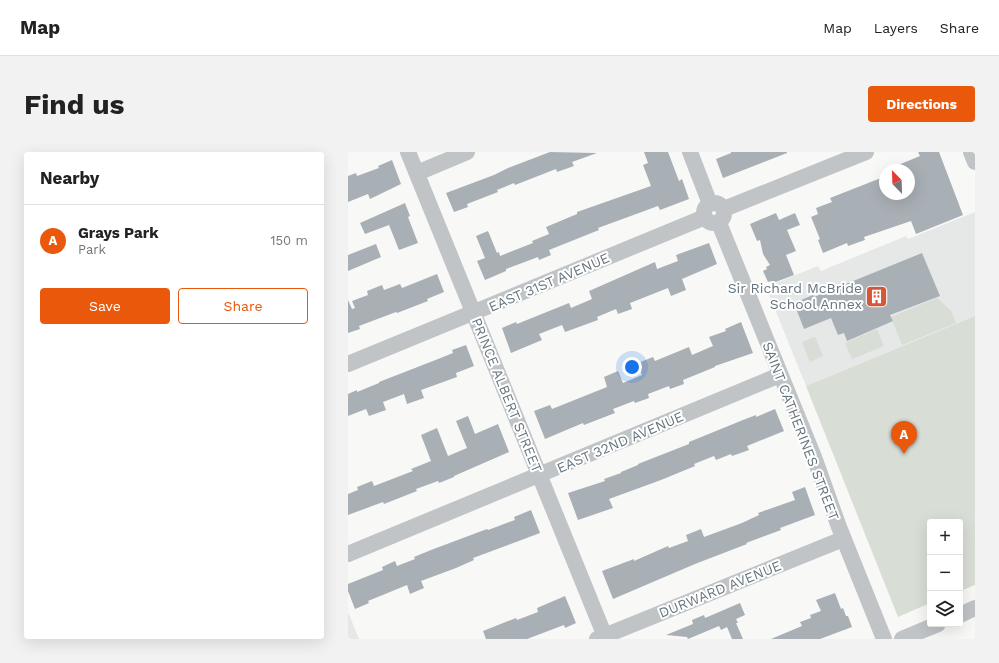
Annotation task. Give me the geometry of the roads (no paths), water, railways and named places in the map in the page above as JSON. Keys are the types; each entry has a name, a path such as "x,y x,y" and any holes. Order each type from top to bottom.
{"street":[{"name":"PRINCE ALBERT STREET","path":"408,152 539,475 602,638"},
{"path":"416,173 467,152"},
{"name":"SAINT CATHERINES STREET","path":"690,152 814,457 843,538 884,639"},
{"name":"EAST 31ST AVENUE","path":"348,364 866,152"},
{"path":"971,152 975,162"},
{"name":"EAST 32ND AVENUE","path":"348,554 780,375"},
{"name":"DURWARD AVENUE","path":"602,638 843,538"},
{"path":"963,614 975,608"},
{"path":"902,639 934,630"}],"place":[{"name":"Sir Richard McBride School Annex","path":"877,296"},
{"name":"Grays Park","path":"904,454"}]}
